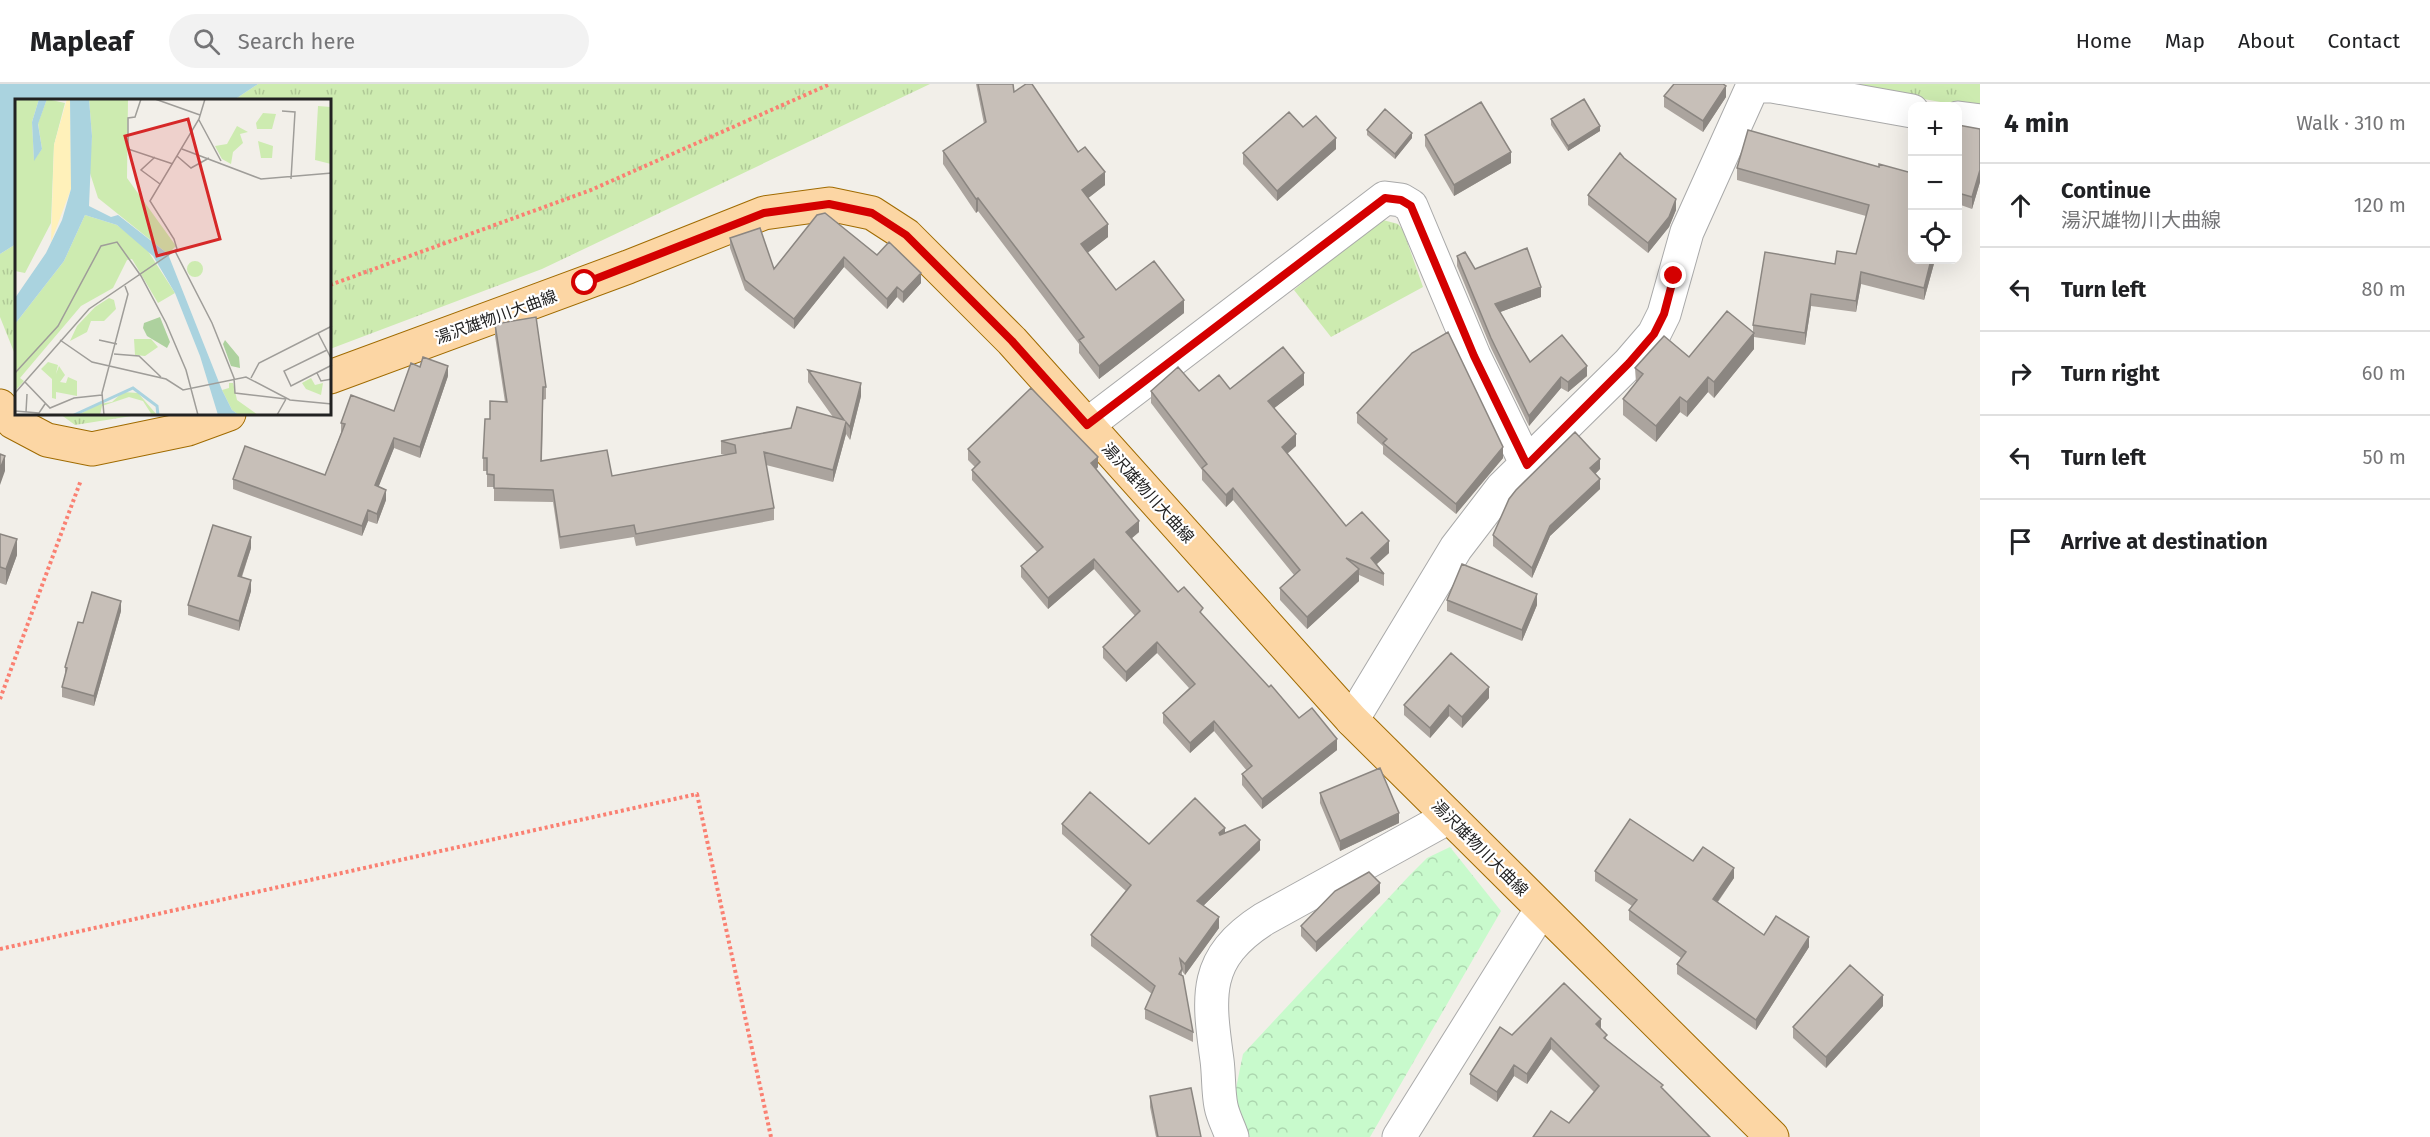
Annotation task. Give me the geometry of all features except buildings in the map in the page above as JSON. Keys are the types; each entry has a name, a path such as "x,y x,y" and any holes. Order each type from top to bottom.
{"main road":[{"name":"湯沢雄物川大曲線","path":"332,376 617,271 764,213 829,204 872,213 906,235 1012,341 1352,720 1772,1137"},
{"path":"0,406 13,422 47,440 92,449 188,429 224,416"}],"street":[{"path":"1352,720 1456,548 1502,488 1629,363 1654,334 1664,314 1688,232 1751,90 1758,86 1772,86 1908,110"},
{"path":"1962,119 1980,122"},
{"path":"1087,425 1385,198 1401,200 1411,206 1474,356 1527,465"},
{"path":"1232,1137 1221,1107 1211,1026 1210,1001 1213,978 1221,961 1244,932 1264,919 1449,817"},
{"path":"1399,1137 1541,910"}],"path":[{"path":"332,284 591,190 830,84"},
{"path":"0,699 92,449"},
{"path":"0,949 697,794 771,1137"}],"green space":[{"path":"258,84 930,84 542,269 332,348 332,99 236,99"},
{"path":"1839,84 1980,84 1980,109 1962,106 1962,102 1941,102"},
{"path":"1383,220 1398,224 1403,230 1423,287 1331,337 1294,290 1374,224"},
{"path":"15,245 15,354 0,317 0,254"},
{"path":"63,416 131,416 75,425"},
{"path":"1450,847 1501,911 1370,1137 1246,1137 1234,1098 1243,1054 1427,858"}],"water":[{"path":"0,84 258,84 236,99 15,99 15,245 0,254"}],"route":[{"path":"585,283 764,213 829,204 872,213 906,235 1012,341 1087,425 1385,198 1401,200 1411,206 1474,356 1527,465 1629,363 1654,334 1664,314 1674,276"}]}
